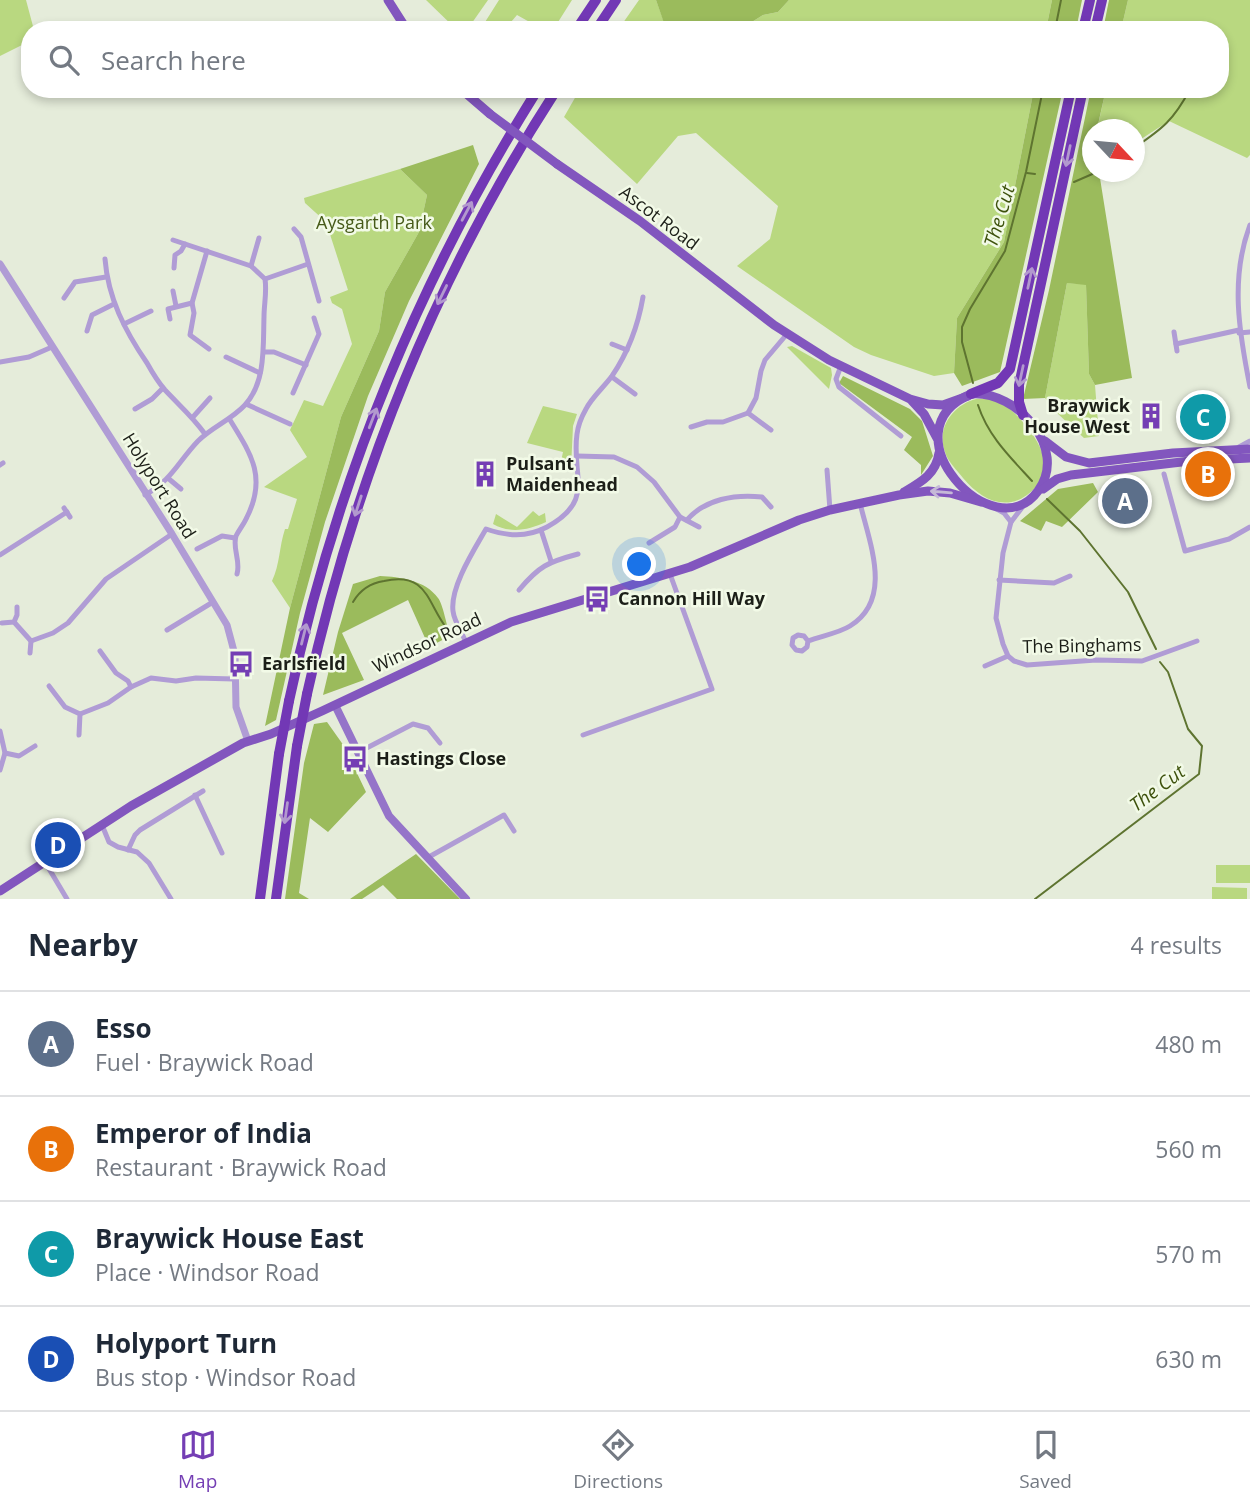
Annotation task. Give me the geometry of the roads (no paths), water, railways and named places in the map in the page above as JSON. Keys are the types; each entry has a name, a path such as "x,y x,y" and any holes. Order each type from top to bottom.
{"highway":[{"path":"582,21 596,0"},
{"path":"601,21 614,0"},
{"path":"1085,21 1090,0"},
{"path":"1098,21 1102,0"},
{"path":"260,899 279,754 289,701 323,566 351,477 381,396 418,310 459,226 533,98"},
{"path":"276,899 297,746 307,695 324,622 373,461 437,306 478,223 552,98"},
{"path":"970,395 998,383 1010,369 1069,98"},
{"path":"1023,415 1019,402 1019,385 1081,98"}],"main road":[{"path":"388,0 401,21"},
{"name":"Ascot Road","path":"471,98 557,164 640,221 788,334 841,366 910,399 939,405 970,395"},
{"path":"1250,449 1083,463 1062,456 1023,415 1002,398 983,394 970,395 958,401 940,425 937,440 939,452 949,469 970,494 981,502 1007,509 1032,499 1053,481 1071,475 1190,461 1250,458"},
{"name":"Ascot Road","path":"910,399 924,414 937,440"},
{"path":"1032,499 1045,480 1048,468 1040,434"},
{"name":"Windsor Road","path":"899,495 930,474 938,460 939,452"},
{"name":"Windsor Road","path":"0,891 102,825 248,741 271,734 520,618 670,574 712,559 799,520 830,510 899,495 942,492 981,502"},
{"path":"335,705 389,816 466,899"}],"street":[{"path":"1250,225 1240,252 1238,281 1239,332 1250,387"},
{"path":"294,229 301,237 319,301"},
{"path":"251,265 259,238"},
{"path":"145,495 169,479 186,454 205,434 230,420 246,404 260,373 264,352 265,279 251,265 173,240"},
{"path":"174,268 175,255 185,244"},
{"path":"207,251 192,303 194,313 190,335 209,349"},
{"path":"105,259 106,277 114,304 124,324 163,388 193,417 205,434"},
{"name":"Holyport Road","path":"0,264 227,625 235,655 236,707 248,741"},
{"path":"265,279 308,264"},
{"path":"64,298 75,282 106,277"},
{"path":"173,291 176,306"},
{"path":"466,642 453,612 456,591 485,529 505,536 541,530 558,521 573,506 579,487 577,433 586,407 612,377 627,351 639,322 643,297"},
{"path":"170,319 168,309 192,303"},
{"path":"87,331 92,315 114,304"},
{"path":"642,306 649,307"},
{"path":"124,324 151,311"},
{"path":"293,393 319,334 314,318"},
{"path":"1174,332 1176,347 1239,332 1250,332"},
{"path":"691,427 705,419 723,422 748,413 756,398 765,360 788,334"},
{"path":"612,344 627,351"},
{"path":"0,362 29,357 52,347"},
{"path":"264,352 274,352 306,365"},
{"path":"226,357 260,373"},
{"path":"841,366 835,379 839,387 901,436"},
{"path":"612,377 635,394"},
{"path":"135,409 152,399 163,388"},
{"path":"193,417 210,398"},
{"path":"246,404 290,424"},
{"path":"748,413 771,430"},
{"path":"230,420 254,460 256,488 248,515 235,538 240,565 237,574"},
{"path":"1237,449 1250,441"},
{"path":"577,456 614,457 638,467 654,482 680,517 699,527"},
{"path":"827,470 830,510"},
{"path":"1164,474 1185,551 1229,539 1250,527"},
{"path":"169,479 181,489"},
{"path":"731,490 733,498"},
{"path":"687,520 705,504 743,495 762,497 771,507"},
{"name":"The Binghams","path":"1032,499 1011,522 999,580 996,618 1008,656 1027,665 1096,660 1142,661 1197,641"},
{"path":"808,641 850,626 868,608 877,586 874,559 860,503"},
{"path":"994,507 1004,513 1011,522"},
{"path":"0,555 67,512"},
{"path":"649,543 675,527 680,517"},
{"path":"541,530 551,561"},
{"path":"656,532 660,538"},
{"path":"31,641 53,633 68,623 106,579 172,534"},
{"path":"197,549 222,536 235,538"},
{"path":"519,590 536,570 551,561 578,554"},
{"path":"583,735 712,688 670,574"},
{"path":"999,580 1054,583 1070,576"},
{"path":"1061,580 1066,590"},
{"path":"175,635 169,628 213,602"},
{"path":"14,622 17,607"},
{"path":"14,622 31,641 30,653"},
{"path":"2,623 14,622"},
{"path":"100,651 116,673 128,681 131,687"},
{"name":"The Binghams","path":"985,666 1008,656"},
{"path":"49,686 65,707 80,714 151,678 176,681 196,678 234,680"},
{"path":"79,735 80,714"},
{"path":"357,753 413,724 428,728 440,743"},
{"path":"0,731 5,753 0,770"},
{"path":"5,753 19,757 35,746"},
{"path":"128,850 140,830 203,792"},
{"path":"195,795 221,843 222,853"},
{"path":"427,858 503,815 514,831"},
{"path":"102,825 109,842 136,852 149,863 171,899"},
{"path":"45,862 67,899"}],"waterway":[{"name":"The Cut","path":"1057,21 1061,0"},
{"name":"The Cut","path":"973,383 962,342 962,327 1005,251 1026,172 1041,98"},
{"path":"1145,140 1166,123 1185,98"},
{"name":"The Cut","path":"1027,173 1035,174"},
{"path":"1074,182 1082,179"},
{"name":"The Cut","path":"978,405 994,436 1032,481"},
{"name":"The Cut","path":"1047,499 1080,531 1128,592 1156,649"},
{"path":"353,602 362,591 375,583 399,579 410,581 425,592 448,630"},
{"name":"The Cut","path":"1035,899 1199,774 1202,746 1188,729 1168,672 1160,662"}],"place":[{"name":"Braywick House West","path":"1151,416"},
{"name":"Braywick House East","path":"1203,417"},
{"name":"Pulsant Maidenhead","path":"485,474"},
{"name":"Emperor of India","path":"1208,474"},
{"name":"Esso","path":"1125,501"},
{"name":"Cannon Hill Way","path":"597,599"},
{"name":"Earlsfield","path":"241,664"},
{"name":"Hastings Close","path":"355,759"},
{"name":"Holyport Turn","path":"58,845"}],"park label":[{"name":"Aysgarth Park","path":"374,223"}]}
